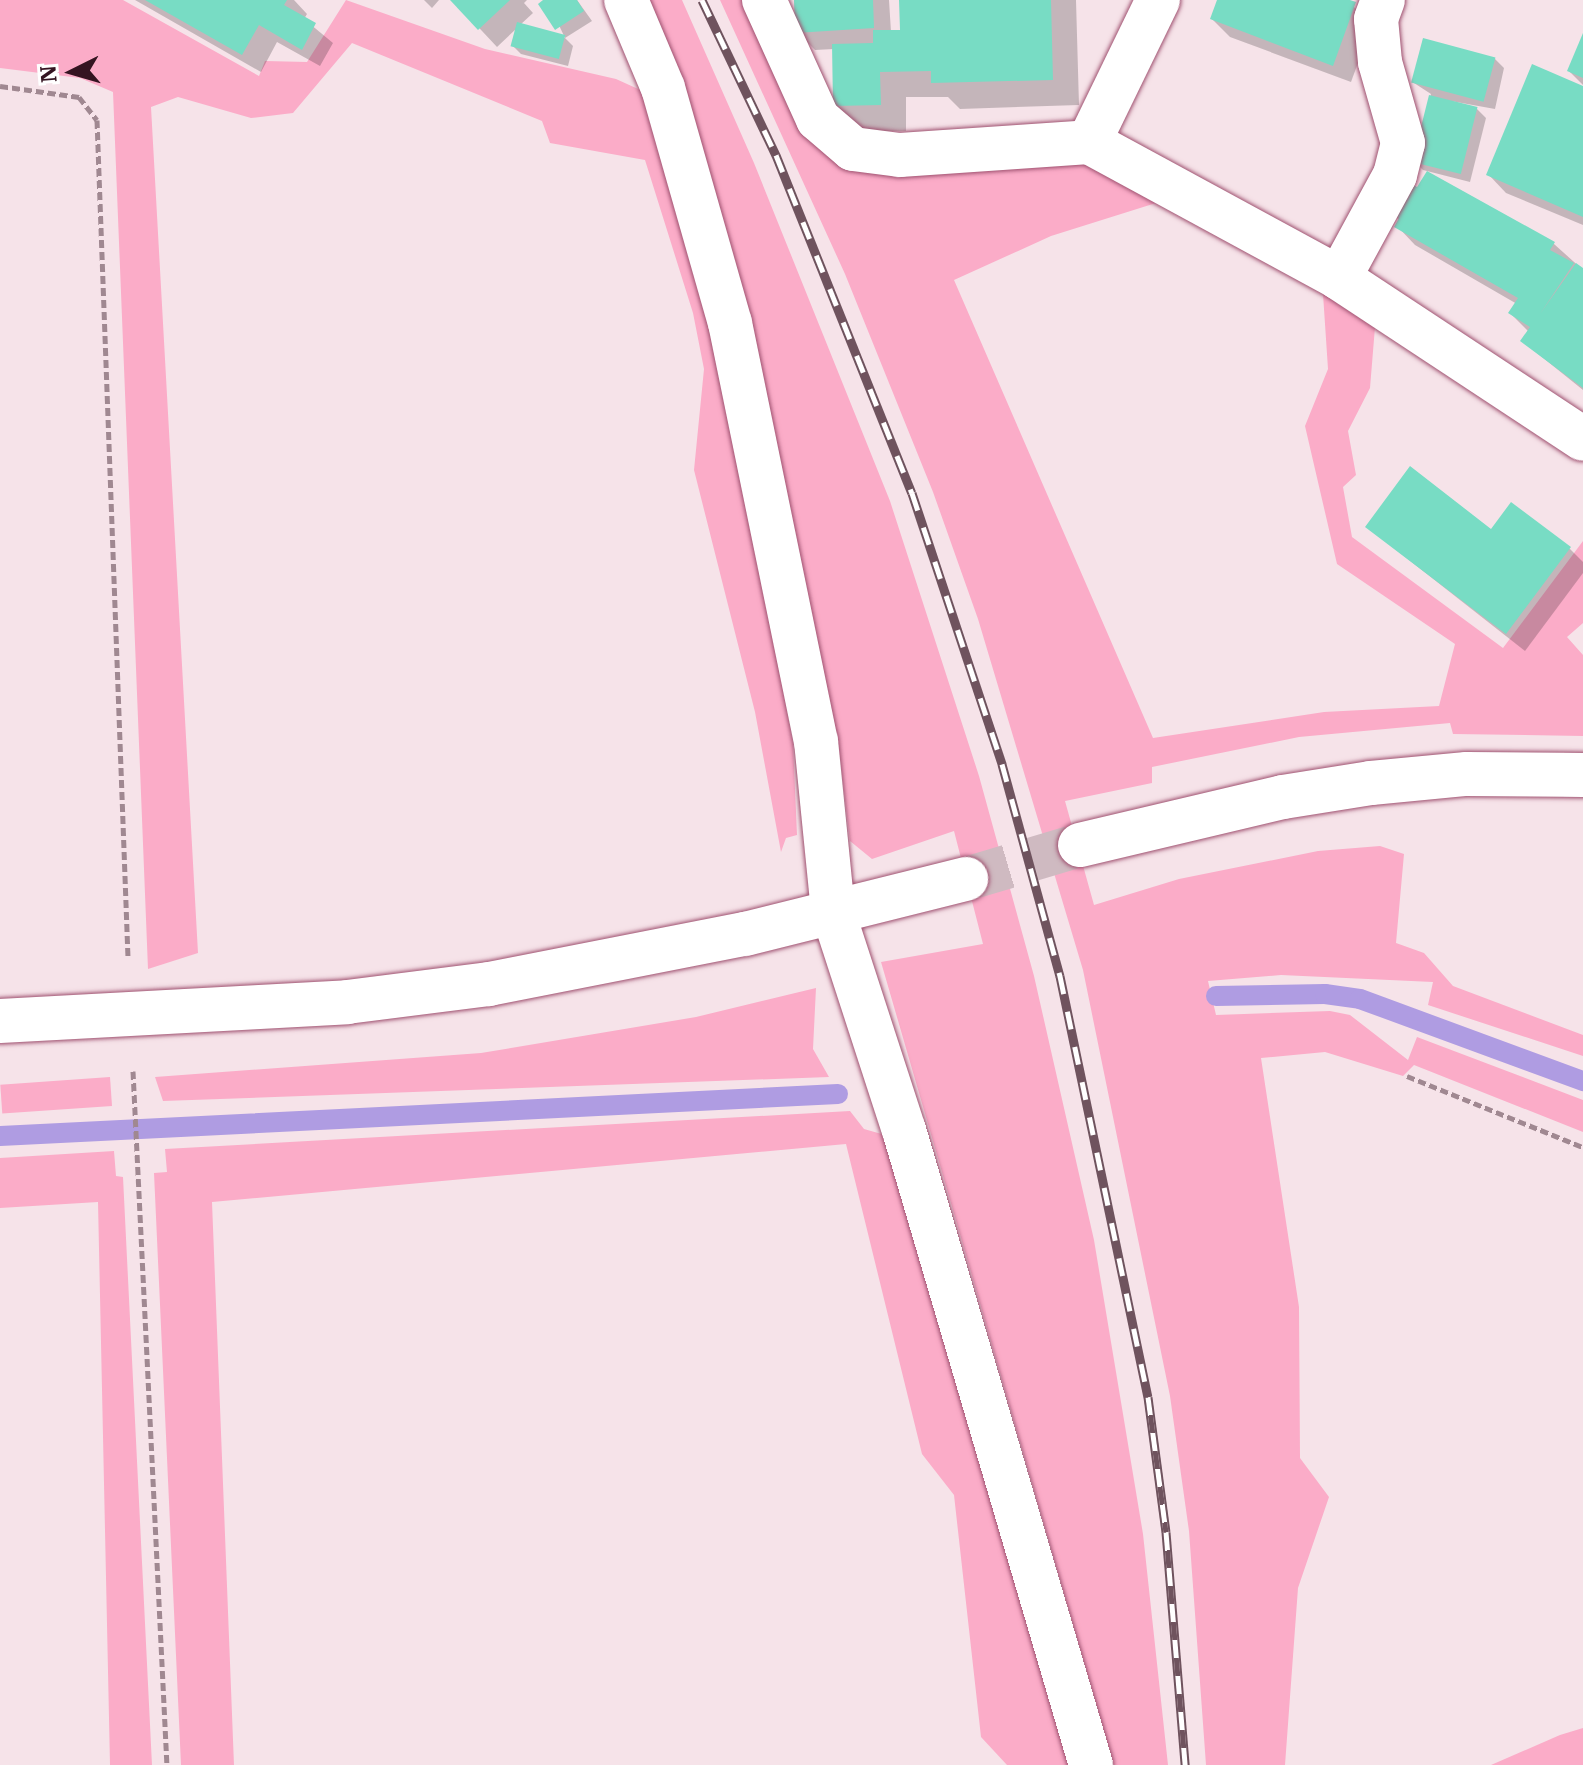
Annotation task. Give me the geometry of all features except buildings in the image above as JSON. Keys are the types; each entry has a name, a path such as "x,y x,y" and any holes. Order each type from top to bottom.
{"street":[{"path":"626,0 663,88 730,323 816,741 833,912 904,1130 1091,1765"},
{"path":"764,0 818,119 853,149 900,155 1089,142 1339,278 1583,439"},
{"path":"1089,142 1158,0"},
{"path":"1339,278 1395,175 1403,143 1380,62 1376,19 1383,0"},
{"path":"1080,845 1283,797 1371,783 1467,774 1583,775"},
{"path":"0,1021 130,1017 347,1002 489,984 605,965 966,879"}],"path":[{"path":"0,86 79,97 97,120 130,1017 167,1765"},
{"path":"1407,1076 1583,1147"}],"shaded area":[{"path":"0,0 123,0 259,76 265,61 307,62 346,0 485,49 616,79 647,93 715,328 793,743 797,835 786,838 781,852 755,712 694,470 704,369 693,313 645,160 550,143 542,121 352,43 293,113 251,118 178,97 151,107 198,953 148,969 113,92 80,78 0,68"},
{"path":"645,0 682,0 754,163 890,501 979,776 1034,976 1094,1240 1143,1534 1168,1765 1114,1765 881,962 983,944 954,831 872,859 850,841 838,741"},
{"path":"720,0 744,0 804,134 846,170 899,176 1085,163 1156,203 1051,236 954,280 1153,738 1324,712 1439,706 1455,644 1337,564 1305,426 1328,369 1323,294 1375,327 1370,388 1348,431 1356,475 1343,487 1352,537 1503,648 1583,541 1583,623 1567,637 1583,655 1583,736 1453,734 1450,723 1299,737 1152,767 1152,783 1065,801 1094,905 1179,879 1318,851 1380,846 1404,854 1396,943 1424,953 1453,986 1583,1035 1583,1056 1428,1005 1433,982 1281,975 1208,981 1216,1015 1330,1011 1350,1015 1408,1060 1417,1037 1583,1100 1583,1132 1414,1065 1403,1076 1325,1052 1261,1058 1299,1307 1300,1458 1329,1497 1298,1588 1285,1765 1206,1765 1189,1531 1170,1396 1083,970 978,619 933,492 845,274"},
{"path":"816,988 813,1049 829,1077 163,1101 155,1077 481,1053 696,1017"},
{"path":"110,1077 112,1106 2,1114 0,1085"},
{"path":"850,1111 864,1129 885,1135 1074,1765 1007,1765 981,1737 954,1495 922,1454 846,1144 212,1202 234,1765 181,1765 154,1173 167,1172 165,1149"},
{"path":"114,1151 116,1176 123,1177 152,1765 110,1765 98,1202 0,1208 0,1158"},
{"path":"1583,1728 1583,1765 1491,1765 1560,1735"}],"waterway":[{"path":"1216,996 1325,994 1360,999 1583,1081"},
{"path":"0,1136 838,1094"}],"tunnel":[{"path":"966,879 1080,845"}],"railway":[{"path":"702,0 776,155 912,493 1002,764 1060,976 1148,1397 1166,1532 1185,1765"}]}
